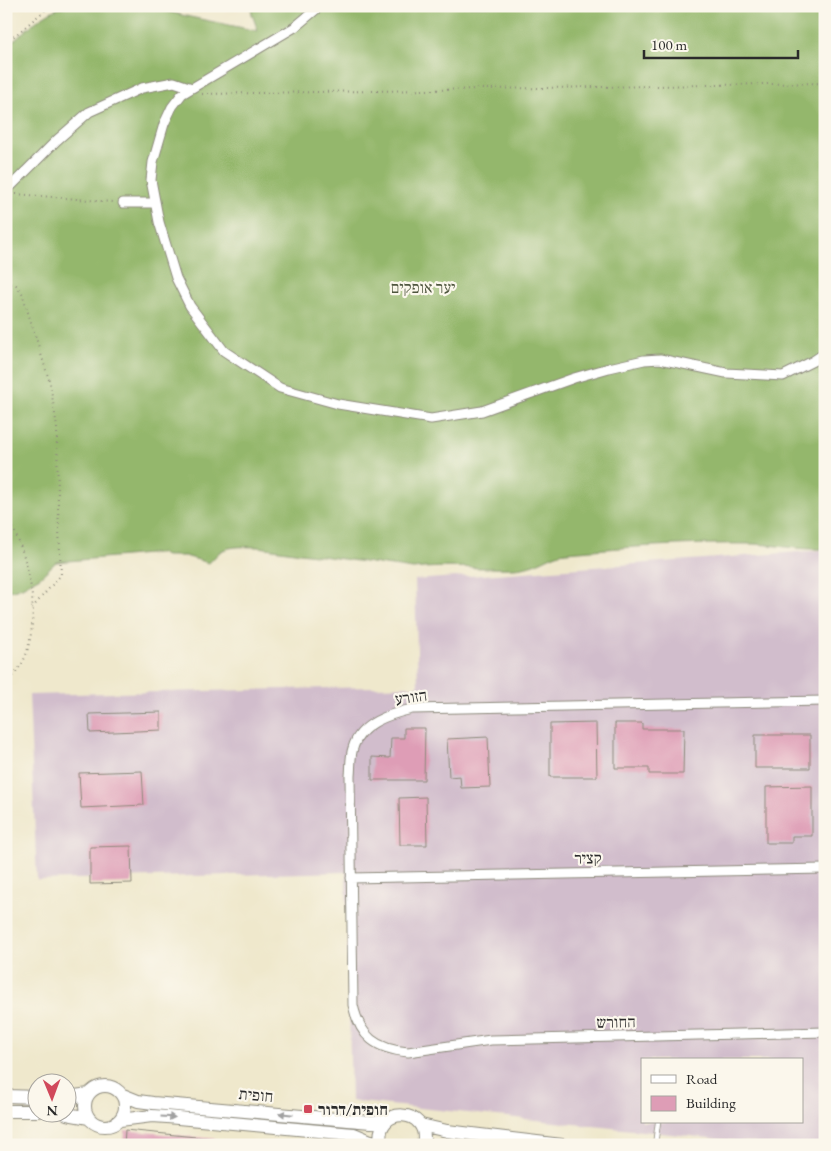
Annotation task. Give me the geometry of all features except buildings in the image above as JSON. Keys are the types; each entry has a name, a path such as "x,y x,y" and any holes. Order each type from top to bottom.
{"main road":[{"path":"105,1085 112,1086 123,1095 126,1108 120,1120 114,1124 100,1126 89,1118 85,1106 88,1094 93,1089 105,1085"},
{"path":"78,1096 88,1094"},
{"name":"חופית","path":"123,1095 153,1103 364,1121 387,1120 401,1115 409,1116 421,1125"},
{"path":"6,1096 28,1097"},
{"path":"6,1111 28,1111"},
{"path":"78,1116 89,1118"},
{"name":"חופית","path":"120,1120 152,1116 338,1132 354,1134 380,1145"},
{"path":"380,1145 380,1131 387,1120"},
{"path":"423,1145 424,1137 421,1125 447,1131 562,1145"}],"street":[{"path":"320,6 295,27 182,94 172,107 164,124 153,162 151,180 155,203 176,278 190,306 224,351 280,388 338,404 430,419 482,411 574,378 644,360 660,359 726,373 783,376 825,353"},
{"path":"6,191 57,140 89,112 142,88 174,82 192,88"},
{"path":"123,203 155,203"},
{"name":"הזורע","path":"408,1052 390,1049 372,1041 362,1029 355,1016 353,1005 350,776 353,748 358,737 368,727 381,718 412,709 825,701"},
{"name":"קציר","path":"351,878 825,869"},
{"name":"החורש","path":"408,1052 491,1040 825,1032"}],"lane":[{"path":"655,1145 658,1124"}],"path":[{"path":"6,43 50,6"},
{"path":"202,94 825,83"},
{"path":"16,194 123,203"},
{"path":"6,283 16,285 22,293 50,383 58,427 60,575 32,608"},
{"path":"6,514 18,540 29,573 32,599 32,623 26,656 16,673 6,683"}],"shaded area":[{"path":"825,550 825,1145 777,1145 351,1101 346,872 37,880 29,695 418,686 415,580"}],"green space":[{"name":"יער אופקים","path":"65,6 145,6 258,31 249,6 825,6 825,549 753,544 613,548 562,553 531,565 516,568 438,567 413,569 259,547 240,547 221,551 209,563 185,556 166,556 160,553 56,562 40,577 22,587 6,591 6,47 41,18"}],"place":[{"name":"חופית/דרור","path":"308,1109"}]}
